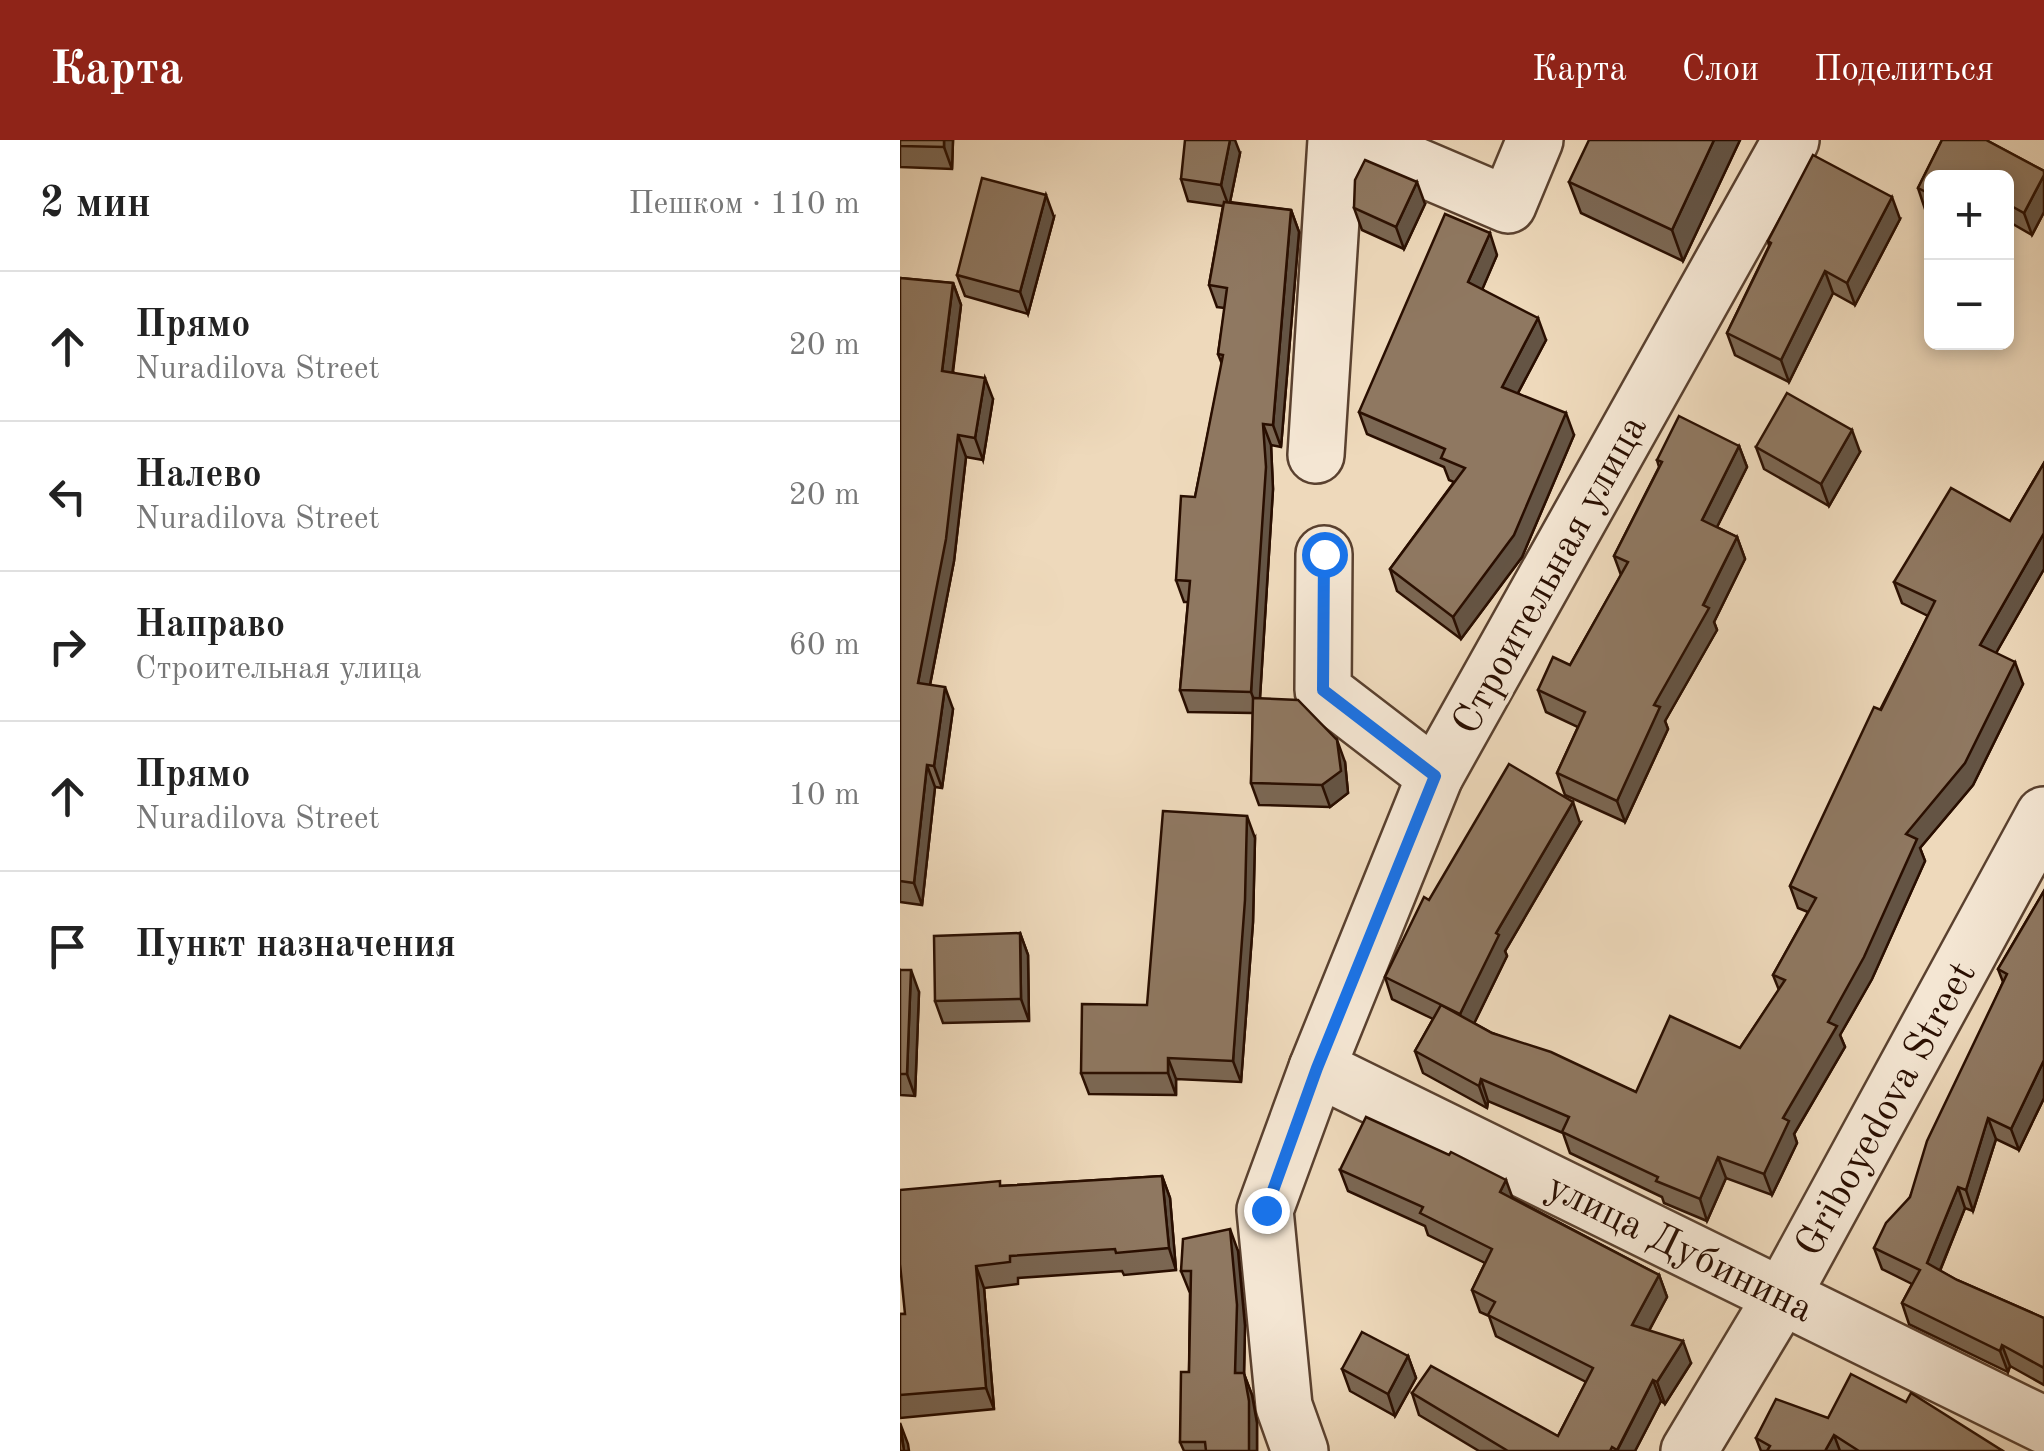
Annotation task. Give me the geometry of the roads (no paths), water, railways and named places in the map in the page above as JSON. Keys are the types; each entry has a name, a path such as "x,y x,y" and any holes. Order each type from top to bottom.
{"street":[{"path":"1316,455 1336,140"},
{"path":"1355,140 1508,205 1535,140"},
{"name":"Строительная улица","path":"1300,1451 1284,1406 1266,1210 1317,1068 1435,776 1791,140"},
{"path":"1324,554 1323,690 1435,776"},
{"name":"Griboyedova Street","path":"1690,1451 1782,1296 2044,815"},
{"name":"улица Дубинина","path":"1317,1068 2044,1425"}]}
